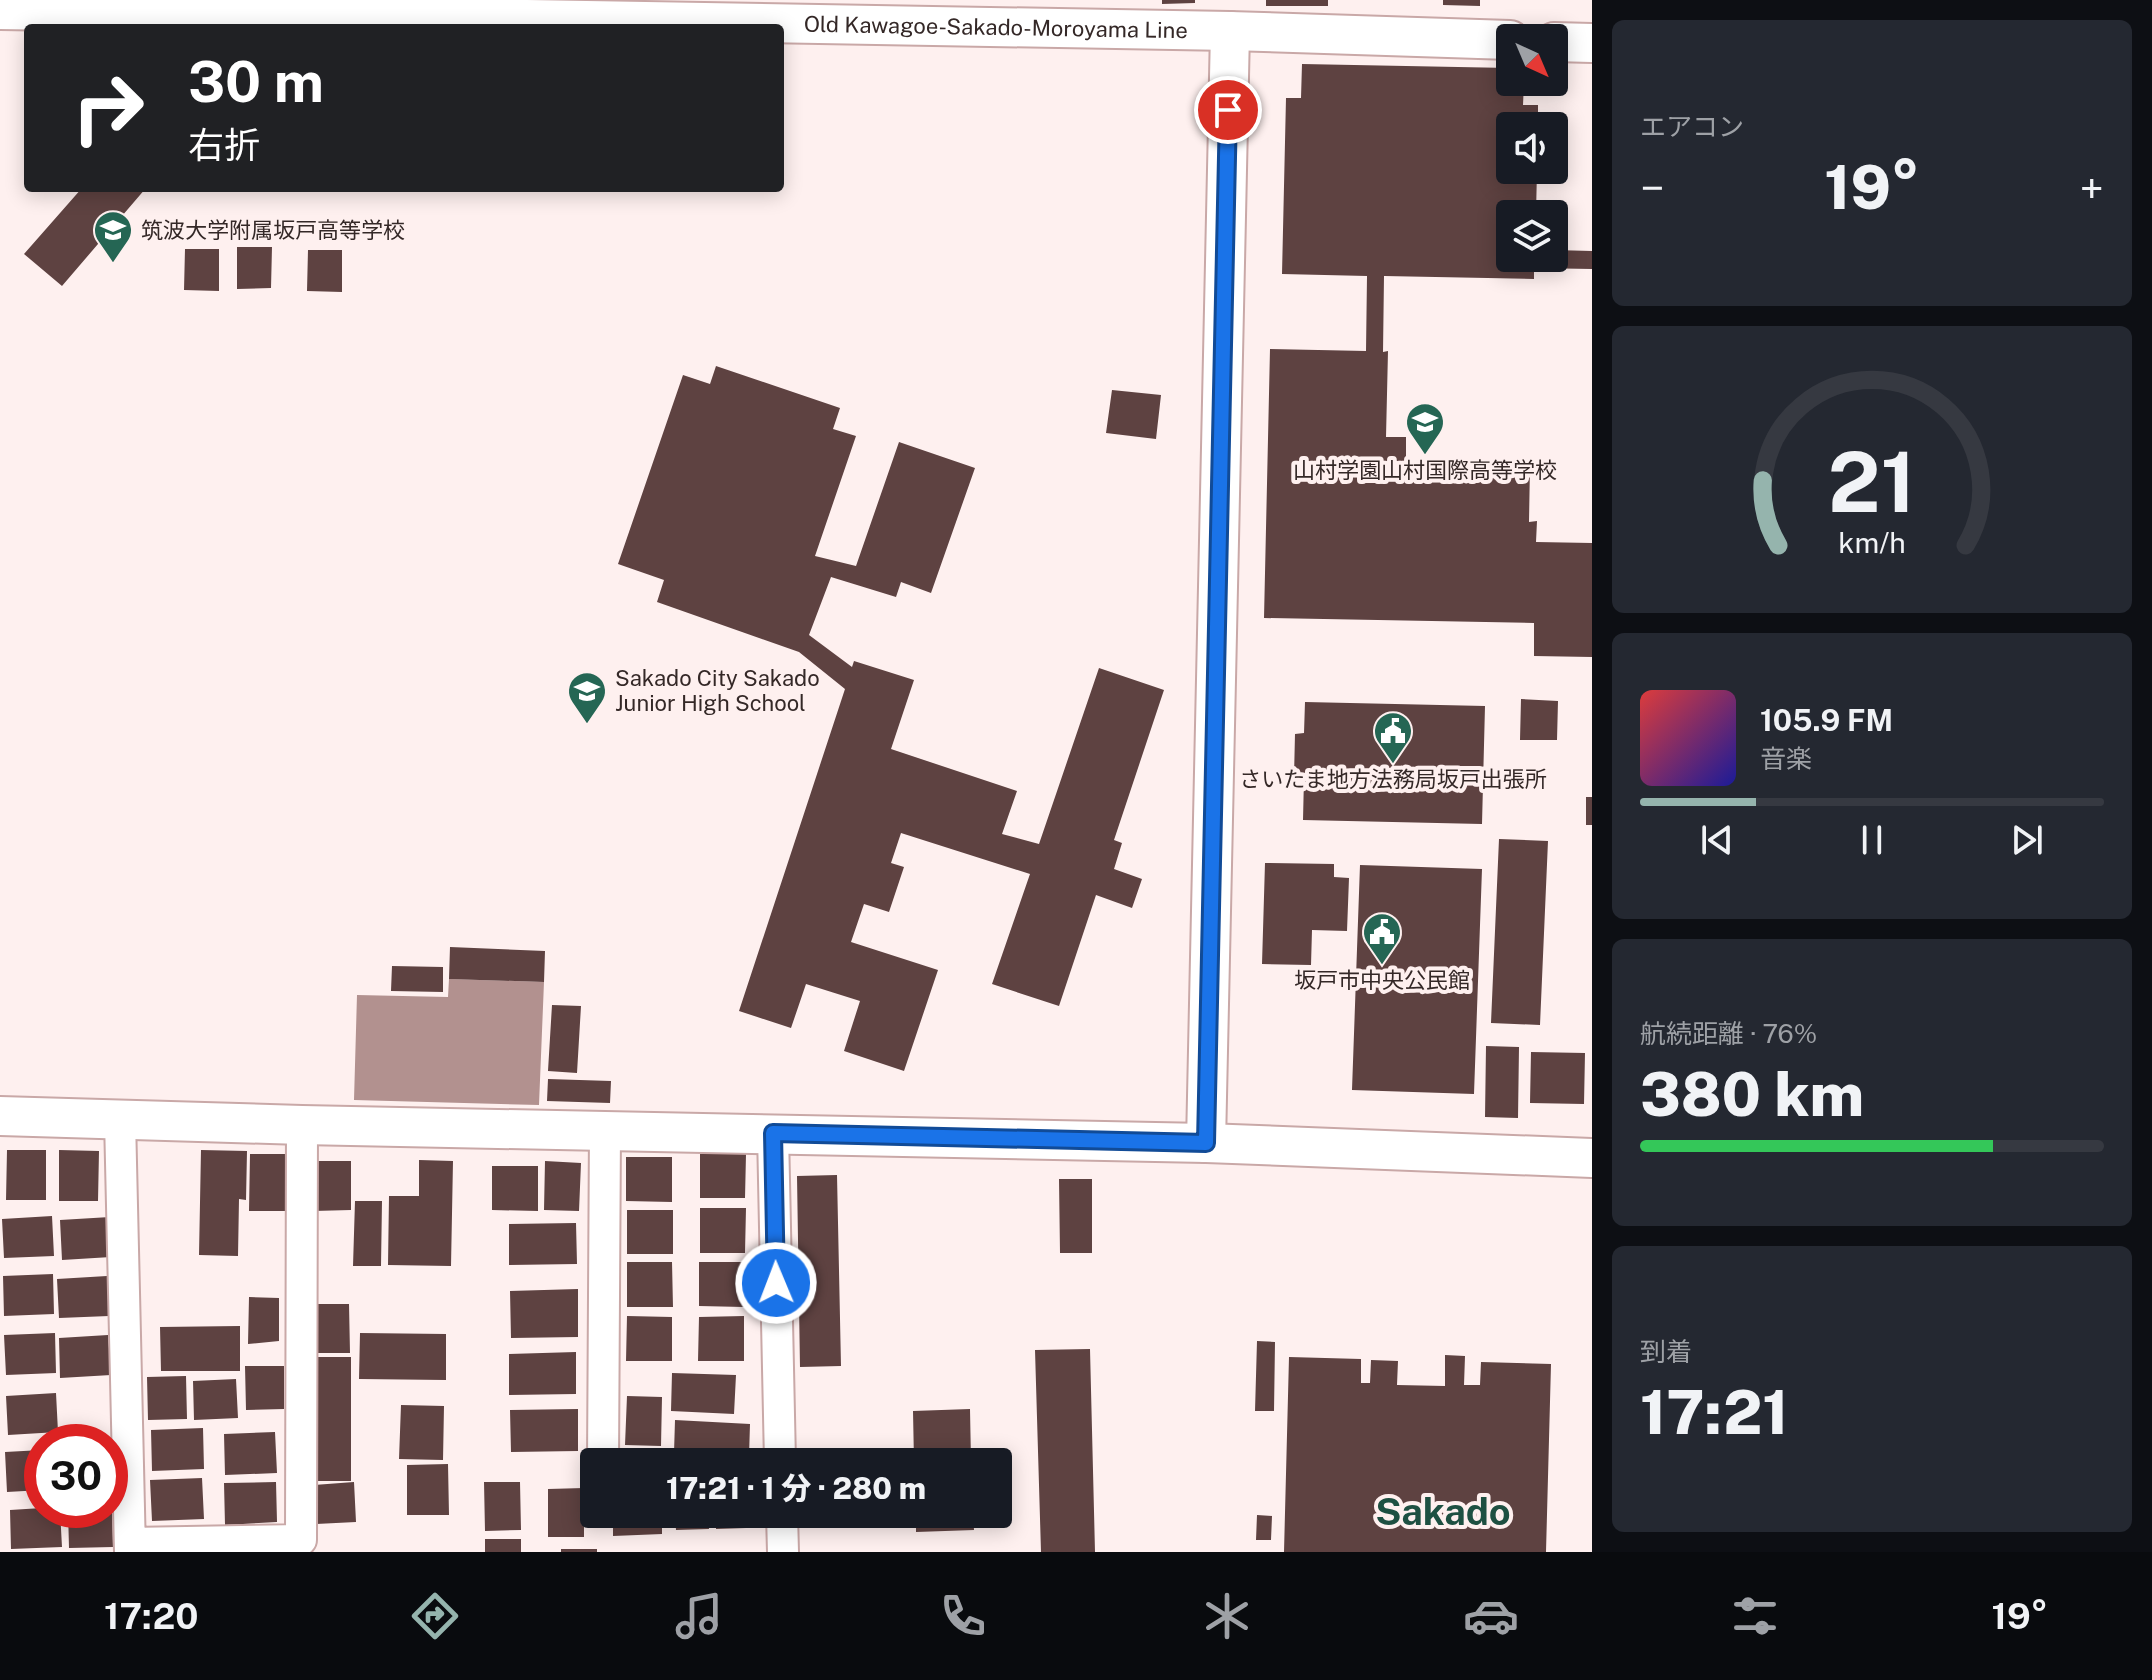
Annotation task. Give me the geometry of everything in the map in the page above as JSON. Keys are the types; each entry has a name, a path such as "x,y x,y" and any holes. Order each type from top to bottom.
{"street":[{"name":"Old Kawagoe-Sakado-Moroyama Line","path":"0,10 1230,31 1496,40"},
{"path":"1206,1143 1230,31"},
{"path":"1568,42 1592,43"},
{"path":"0,1116 1206,1143 1592,1158"},
{"path":"120,1119 130,1548 301,1540 302,1125"},
{"path":"603,1448 605,1129"},
{"path":"773,1133 780,1448"},
{"path":"782,1528 783,1552"}],"shaded area":[{"path":"449,979 544,982 539,1105 354,1100 357,995 448,997"}],"building":[{"path":"1162,0 1195,0 1195,3 1162,4"},
{"path":"1266,0 1328,0 1328,6 1266,6"},
{"path":"1443,0 1480,0 1480,6 1443,5"},
{"path":"1302,64 1496,68 1496,96 1523,96 1523,105 1538,105 1538,112 1496,112 1496,184 1537,184 1536,200 1496,200 1496,272 1534,272 1534,279 1384,276 1383,352 1388,351 1386,437 1406,437 1406,463 1530,465 1529,522 1537,521 1536,542 1592,543 1592,657 1534,656 1534,623 1264,618 1270,349 1366,351 1367,276 1282,274 1286,98 1301,98"},
{"path":"78,192 143,192 62,286 24,254"},
{"path":"237,247 272,247 271,288 237,289"},
{"path":"185,249 219,249 219,291 184,290"},
{"path":"308,250 342,250 342,292 307,291"},
{"path":"1568,250 1592,251 1592,269 1568,269"},
{"path":"716,366 840,408 833,429 856,436 815,556 856,566 899,442 975,468 931,593 901,582 896,597 831,577 809,635 852,667 854,661 914,680 891,749 1017,791 1002,834 1039,844 1099,668 1164,690 1114,840 1122,843 1114,869 1142,879 1132,908 1096,895 1059,1006 992,984 1030,874 901,833 891,863 904,867 889,912 864,904 851,942 938,970 904,1071 844,1051 860,1001 806,984 791,1028 739,1011 845,689 799,652 657,602 664,580 618,564 683,375 710,384"},
{"path":"1112,390 1161,395 1156,439 1106,433"},
{"path":"1521,699 1558,701 1557,740 1520,740"},
{"path":"1305,702 1485,706 1482,824 1303,820 1304,777 1294,777 1295,734 1304,733"},
{"path":"1586,797 1592,797 1592,825 1586,825"},
{"path":"1499,839 1548,841 1540,1025 1491,1023"},
{"path":"1265,863 1334,864 1334,877 1349,878 1347,931 1312,930 1311,965 1262,964"},
{"path":"1360,865 1482,869 1474,1094 1352,1090"},
{"path":"450,947 545,951 544,982 449,979"},
{"path":"392,966 443,967 443,992 391,991"},
{"path":"552,1005 581,1006 577,1073 548,1071"},
{"path":"1486,1046 1519,1047 1518,1118 1485,1117"},
{"path":"1531,1052 1585,1053 1584,1104 1530,1103"},
{"path":"548,1079 611,1081 610,1103 547,1101"},
{"path":"7,1150 46,1150 46,1200 6,1200"},
{"path":"59,1150 99,1151 98,1201 59,1201"},
{"path":"201,1150 247,1151 246,1200 239,1199 238,1256 199,1255"},
{"path":"250,1154 285,1154 285,1211 249,1211"},
{"path":"700,1154 746,1154 745,1198 700,1198"},
{"path":"626,1157 672,1157 672,1202 626,1201"},
{"path":"419,1160 453,1161 451,1266 388,1265 389,1196 419,1196"},
{"path":"314,1161 351,1161 351,1210 313,1211"},
{"path":"545,1161 581,1163 579,1211 544,1210"},
{"path":"492,1166 538,1166 538,1211 492,1210"},
{"path":"837,1175 841,1366 800,1367 797,1176"},
{"path":"1059,1179 1092,1179 1092,1253 1060,1253"},
{"path":"355,1201 382,1201 381,1266 353,1266"},
{"path":"700,1208 746,1208 745,1253 700,1253"},
{"path":"627,1210 673,1210 673,1254 627,1254"},
{"path":"52,1216 54,1256 4,1258 2,1219"},
{"path":"110,1217 111,1257 62,1260 60,1220"},
{"path":"576,1223 577,1264 509,1265 509,1224"},
{"path":"627,1262 672,1262 673,1307 627,1307"},
{"path":"699,1262 745,1262 744,1307 699,1306"},
{"path":"53,1274 54,1314 4,1316 3,1276"},
{"path":"107,1276 109,1316 59,1318 57,1279"},
{"path":"578,1289 578,1337 511,1338 510,1291"},
{"path":"249,1297 279,1298 279,1341 248,1344"},
{"path":"312,1304 349,1304 350,1353 312,1353"},
{"path":"627,1316 672,1317 672,1361 626,1361"},
{"path":"744,1316 744,1361 698,1361 699,1317"},
{"path":"240,1326 240,1371 161,1371 160,1327"},
{"path":"55,1333 56,1373 6,1375 4,1335"},
{"path":"360,1333 446,1334 446,1380 359,1379"},
{"path":"108,1335 111,1375 60,1378 59,1338"},
{"path":"1257,1341 1275,1342 1274,1411 1255,1411"},
{"path":"1090,1349 1095,1552 1041,1552 1035,1350"},
{"path":"576,1352 576,1394 509,1395 509,1354"},
{"path":"1445,1355 1465,1356 1464,1385 1480,1385 1481,1362 1551,1364 1546,1552 1284,1552 1289,1357 1361,1359 1361,1383 1370,1383 1371,1360 1398,1361 1397,1385 1445,1386"},
{"path":"315,1357 351,1357 351,1481 315,1481"},
{"path":"245,1366 284,1366 284,1409 246,1410"},
{"path":"672,1373 736,1375 734,1414 671,1411"},
{"path":"186,1376 187,1419 148,1420 147,1377"},
{"path":"236,1379 238,1418 194,1420 193,1381"},
{"path":"56,1393 58,1424 24,1424 24,1434 8,1435 6,1396"},
{"path":"627,1396 662,1397 661,1446 625,1445"},
{"path":"401,1405 444,1406 443,1460 399,1459"},
{"path":"578,1409 578,1451 511,1452 510,1410"},
{"path":"970,1409 971,1448 914,1448 913,1411"},
{"path":"675,1420 750,1424 749,1448 674,1448"},
{"path":"203,1428 204,1469 152,1471 151,1430"},
{"path":"275,1432 277,1473 225,1475 224,1434"},
{"path":"24,1451 24,1491 7,1492 5,1452"},
{"path":"448,1464 449,1515 407,1515 407,1465"},
{"path":"202,1478 204,1519 152,1521 150,1480"},
{"path":"276,1482 277,1522 225,1525 224,1483"},
{"path":"354,1482 356,1522 316,1524 314,1485"},
{"path":"484,1482 520,1482 521,1530 485,1531"},
{"path":"580,1488 580,1528 584,1528 584,1537 548,1537 548,1489"},
{"path":"24,1509 24,1528 61,1528 62,1547 11,1549 10,1510"},
{"path":"1257,1515 1272,1516 1271,1540 1256,1540"},
{"path":"68,1528 112,1528 113,1547 69,1548"},
{"path":"613,1528 662,1528 662,1534 613,1536"},
{"path":"676,1528 709,1529 676,1530"},
{"path":"916,1528 974,1530 916,1532"},
{"path":"485,1539 521,1539 521,1552 485,1552"},
{"path":"561,1549 597,1549 597,1552 561,1552"}],"place":[{"name":"筑波大学附属坂戸高等学校","path":"113,264"},
{"name":"山村学園山村国際高等学校","path":"1425,456"},
{"name":"Sakado City Sakado Junior High School","path":"587,725"},
{"name":"さいたま地方法務局坂戸出張所","path":"1393,765"},
{"name":"坂戸市中央公民館","path":"1382,966"}],"district":[{"name":"Sakado","path":"1443,1512"}],"route":[{"path":"776,1283 773,1133 1206,1143 1228,110"}]}
